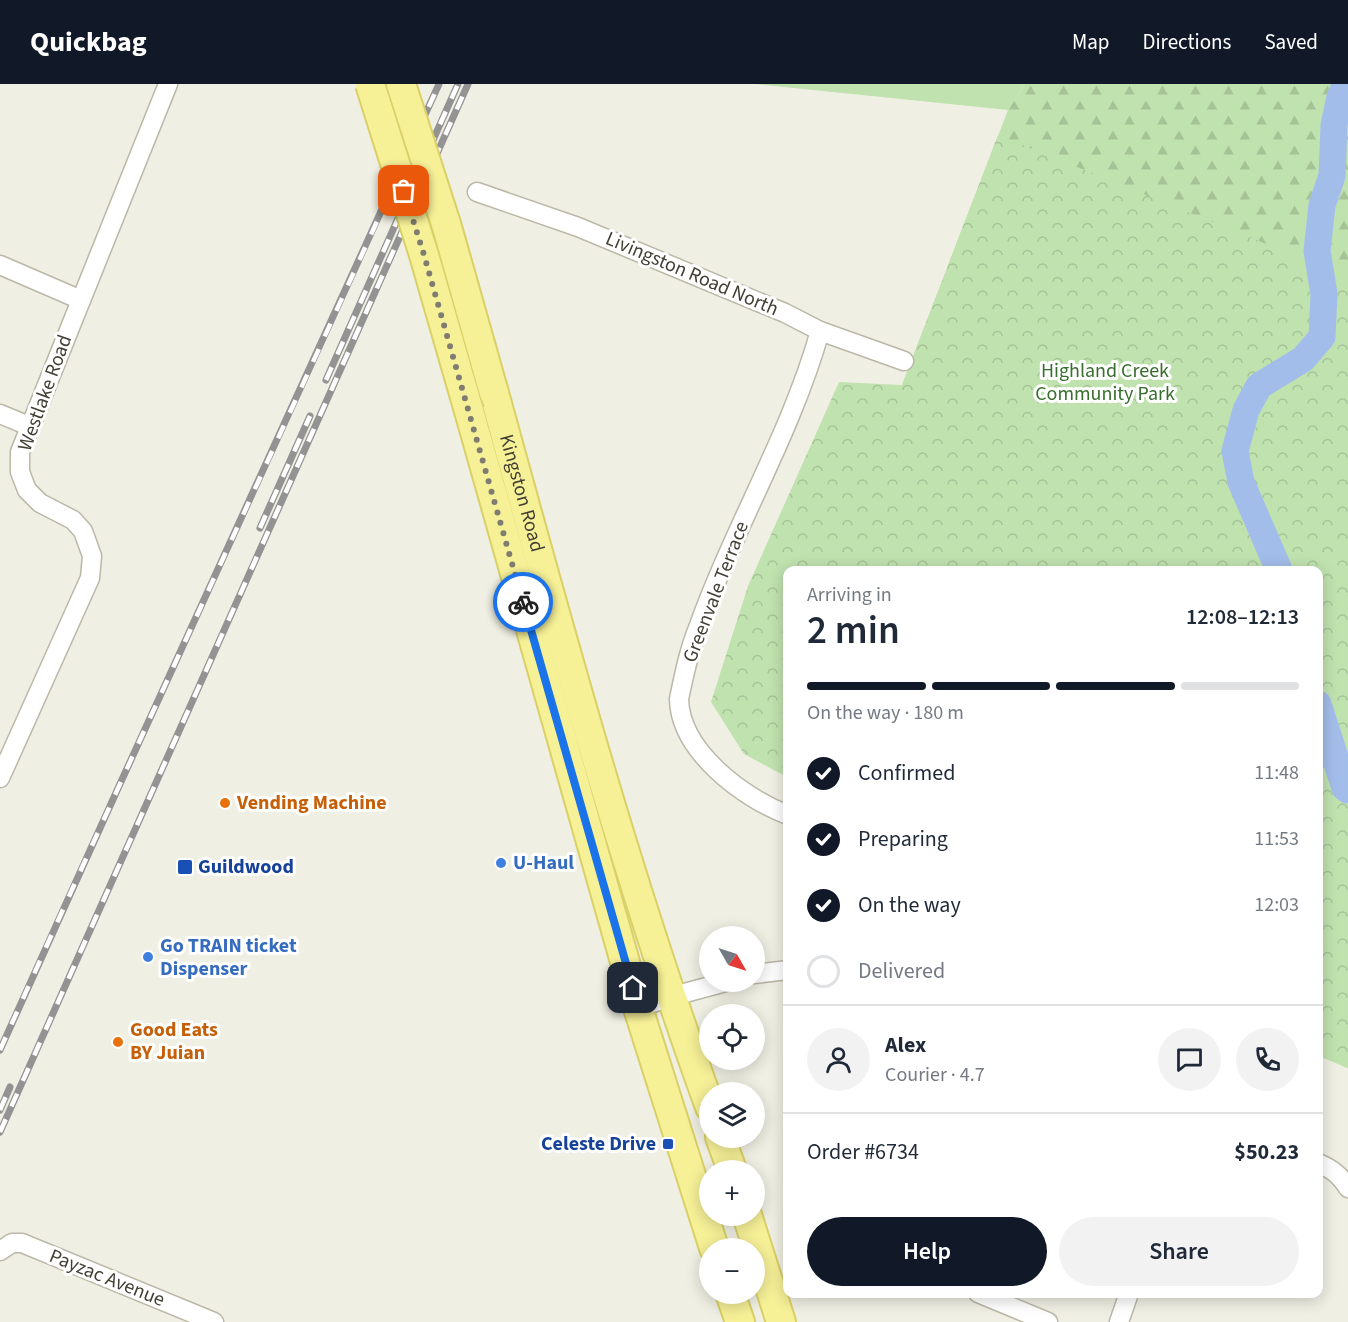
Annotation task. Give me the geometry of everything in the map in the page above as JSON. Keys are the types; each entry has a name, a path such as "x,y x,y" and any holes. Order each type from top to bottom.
{"main road":[{"name":"Kingston Road","path":"370,84 424,255 638,1008 711,1238"},
{"name":"Kingston Road","path":"401,84 447,227 581,708 670,997 701,1082"},
{"path":"750,1226 781,1322"},
{"path":"734,1304 740,1322"}],"street":[{"name":"Westlake Road","path":"0,778 90,578 92,556 83,531 73,520 40,503 27,490 20,472 20,452 168,84"},
{"name":"Livingston Road North","path":"477,192 578,227 785,313 819,331 904,361"},
{"path":"0,265 81,300"},
{"name":"Greenvale Terrace","path":"783,813 771,809 725,778 695,745 683,720 679,699 698,628 734,538 787,424 807,374 819,331"},
{"path":"0,414 29,426"},
{"path":"765,973 783,971"},
{"path":"638,1008 699,989"},
{"path":"1323,1165 1341,1177 1348,1188"},
{"name":"Payzac Avenue","path":"0,1251 12,1244 22,1243 214,1322"},
{"path":"990,1298 1048,1322"},
{"path":"1119,1322 1127,1298"}],"green space":[{"path":"755,84 1025,84 1008,110"},
{"name":"Highland Creek Community Park","path":"1025,84 1348,84 1348,1068 1323,1058 1323,566 1309,566 902,385 1008,110"},
{"name":"Highland Creek Community Park","path":"998,135 1348,277 1348,1068 1323,1058 1323,566 783,566 783,775 744,754 711,702 748,586 839,382 902,385"}],"waterway":[{"path":"1277,566 1241,482 1235,451 1246,410 1259,386 1303,359 1322,337 1324,294 1317,251 1322,205 1332,176 1334,125 1340,97 1346,84"},
{"path":"1323,720 1345,788 1348,790"}],"railway":[{"path":"0,1050 439,84"},
{"path":"326,380 458,84"},
{"path":"0,1132 468,84"},
{"path":"260,528 310,416"},
{"path":"0,1110 10,1087"}],"way so far":[{"path":"404,191 523,602"}],"place":[{"name":"Vending Machine","path":"225,803"},
{"name":"U-Haul","path":"501,863"},
{"name":"Guildwood","path":"185,867"},
{"name":"Go TRAIN ticket Dispenser","path":"148,957"},
{"name":"Good Eats BY Juian","path":"118,1042"},
{"name":"Celeste Drive","path":"668,1144"}],"route":[{"path":"523,602 633,988"}]}
